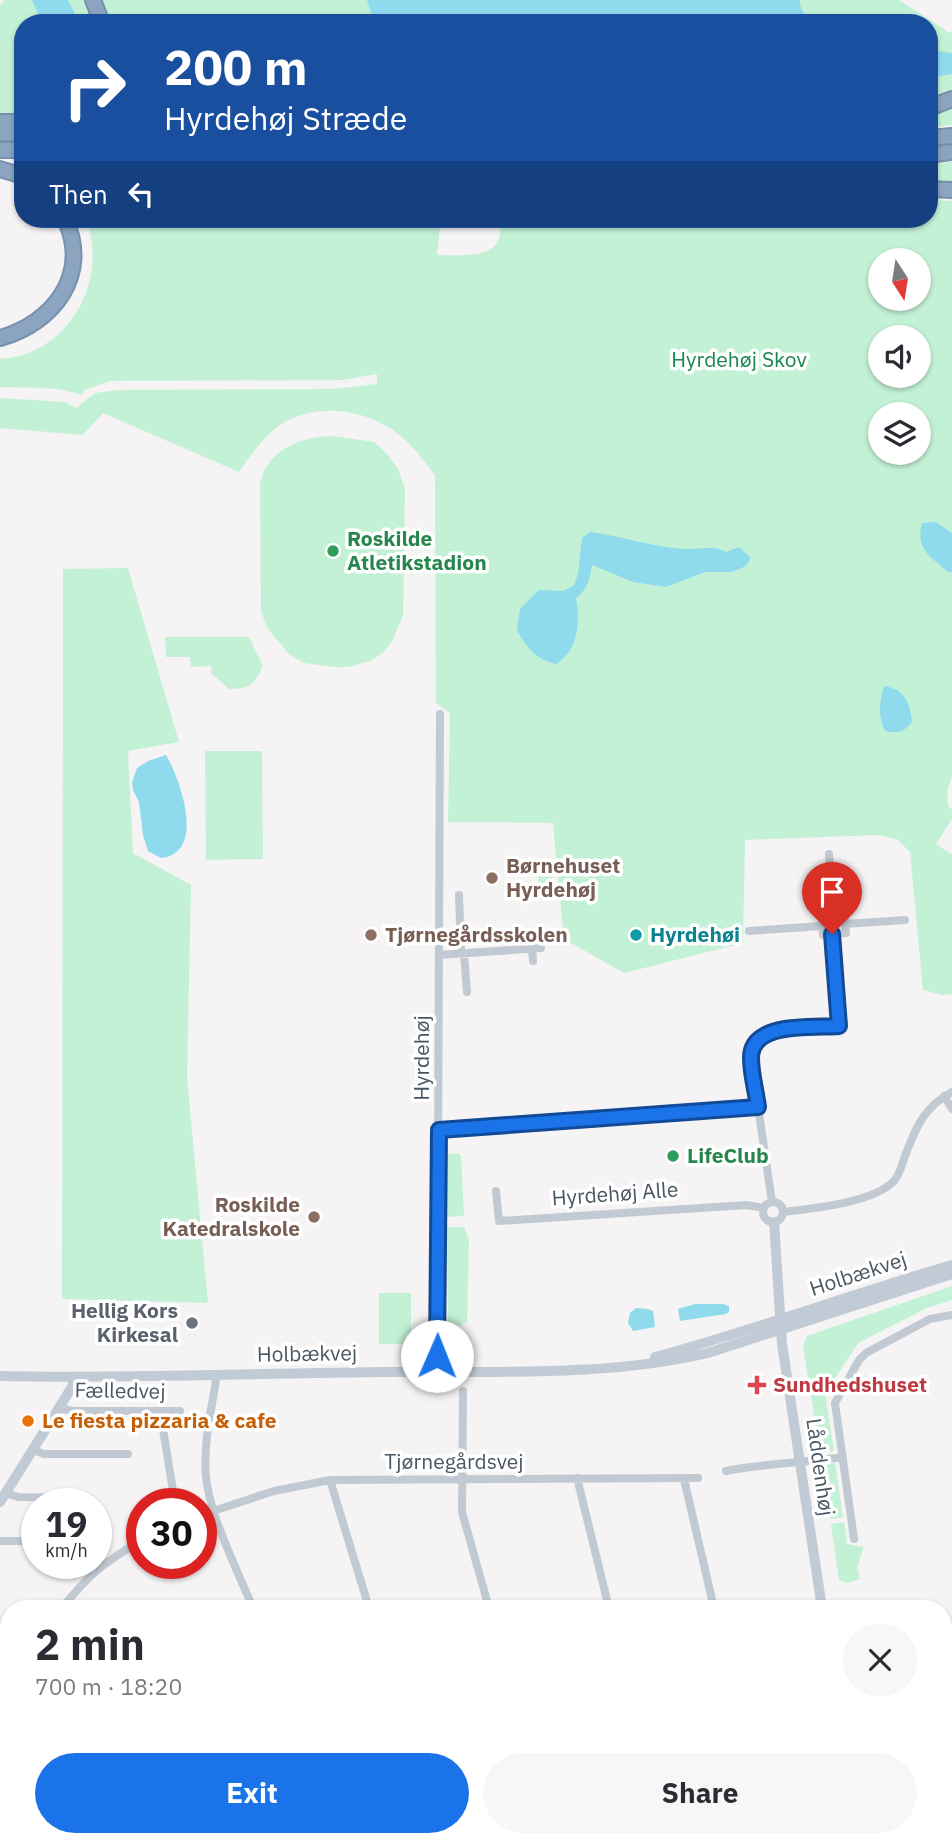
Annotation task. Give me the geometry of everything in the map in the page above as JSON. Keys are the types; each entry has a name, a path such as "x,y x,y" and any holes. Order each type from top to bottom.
{"highway":[{"path":"0,338 20,332 39,321 55,306 66,287 72,266 72,244 68,228"}],"street":[{"name":"Hyrdehøj","path":"437,1371 440,714"},
{"path":"829,854 833,910"},
{"path":"459,895 467,992"},
{"path":"844,909 846,933 823,935 821,911 833,910 844,909"},
{"path":"845,924 905,920"},
{"path":"749,932 822,926"},
{"path":"772,1202 751,1059 752,1048 756,1041 773,1031 839,1026 832,934"},
{"path":"439,955 537,948 533,961"},
{"path":"784,1212 832,1205 866,1196 887,1186 900,1170 917,1123 932,1104 948,1094 952,1109"},
{"path":"439,1130 758,1107"},
{"name":"Hyrdehøj Alle","path":"496,1191 499,1221 747,1205 764,1208"},
{"path":"772,1202 779,1203 784,1212 781,1219 774,1222 765,1218 764,1208 772,1202"},
{"path":"774,1222 781,1325"},
{"name":"Holbækvej","path":"781,1325 886,1284 952,1265"},
{"name":"Holbækvej","path":"0,1376 549,1372 615,1368 781,1325 952,1274"},
{"path":"854,1539 835,1403 859,1360 866,1353 930,1320 952,1315"},
{"name":"Låddenhøj","path":"781,1325 821,1600"},
{"path":"209,1488 206,1475 209,1422 217,1374"},
{"name":"Fælledvej","path":"3,1498 72,1387 74,1377"},
{"path":"463,1391 463,1522 487,1600"},
{"name":"Fælledvej","path":"59,1408 73,1411 180,1411"},
{"path":"173,1488 163,1429 173,1423 209,1422"},
{"path":"33,1450 44,1454 128,1454"},
{"path":"726,1471 758,1465 843,1457"},
{"path":"577,1478 607,1600"},
{"name":"Tjørnegårdsvej","path":"217,1510 274,1492 330,1480 698,1478"},
{"path":"684,1479 712,1600"},
{"path":"330,1480 367,1600"},
{"name":"Fælledvej","path":"3,1498 21,1497"},
{"path":"217,1519 247,1600"},
{"path":"0,1541 21,1541"},
{"path":"69,1600 104,1562 126,1549"}],"green space":[{"path":"4,0 86,0 94,14 14,14 14,115 0,115 0,6"},
{"path":"98,0 899,0 921,14 103,14"},
{"path":"938,25 950,33 952,31 952,93 938,98"},
{"path":"952,108 952,125 938,127 938,113"},
{"path":"952,162 952,181 938,181 938,163"},
{"name":"Hyrdehøj Skov","path":"938,200 952,201 952,533 936,523 948,572 952,573 952,776 947,791 952,819 936,844 952,854 952,994 943,995 923,990 910,852 898,840 879,835 745,840 743,943 624,973 564,939 553,823 448,822 450,713 436,703 435,475 412,446 390,428 358,415 324,411 308,413 277,427 239,472 103,413 83,435 0,428 0,398 65,402 76,408 95,393 119,390 333,389 377,384 377,374 342,380 110,381 85,390 81,395 51,389 0,387 0,359 24,355 45,345 63,330 77,311 87,290 92,267 92,243 88,228 440,228 437,255 482,253 497,242 499,228 938,228"},
{"name":"Roskilde Atletikstadion","path":"333,436 374,442 398,469 405,489 403,616 384,652 370,661 348,667 304,663 289,654 268,629 261,612 260,483 264,471 279,453 288,447 309,439"},
{"path":"128,568 179,742 128,751 133,853 191,885 187,1078 208,1303 62,1299 63,569"},
{"path":"165,637 249,637 263,666 251,684 229,689 211,673 211,666 191,667 190,657 166,657"},
{"path":"205,751 262,751 263,859 206,860"},
{"path":"552,872 554,897 540,898 538,873"},
{"path":"459,1153 464,1216 445,1217 446,1154"},
{"path":"447,1227 464,1227 469,1240 467,1322 448,1331"},
{"path":"952,1286 952,1300 927,1308 858,1343 825,1394 834,1451 820,1453 803,1345 807,1336"},
{"path":"379,1293 411,1293 411,1344 379,1344"},
{"path":"835,1463 843,1517 830,1519 822,1465"},
{"path":"844,1522 847,1544 864,1547 857,1567 860,1579 847,1583 839,1580 831,1524"}],"water":[{"path":"32,0 68,0 75,14 38,14"},
{"path":"367,0 800,0 804,14 371,14"},
{"path":"938,51 952,53 952,74 938,76"},
{"path":"936,522 952,533 952,573 935,561 922,546 922,523"},
{"path":"590,532 671,548 710,548 726,552 739,547 751,558 746,566 732,572 705,572 666,587 633,582 592,565 586,587 576,598 578,616 573,643 564,658 556,664 549,662 537,656 517,631 520,609 539,590 564,591 574,585 582,538"},
{"path":"884,686 897,690 908,703 912,722 900,731 885,731 881,720"},
{"path":"166,755 183,797 186,830 183,843 175,853 161,858 148,851 139,802 132,782 137,768"},
{"path":"695,1304 723,1304 729,1306 729,1312 680,1321 678,1309"},
{"path":"636,1308 653,1311 655,1327 633,1331 628,1323 630,1313"}],"place":[{"name":"Roskilde Atletikstadion","path":"333,551"},
{"name":"Børnehuset Hyrdehøj","path":"492,878"},
{"name":"Tjørnegårdsskolen","path":"371,935"},
{"name":"Hyrdehøi","path":"636,935"},
{"name":"LifeClub","path":"673,1156"},
{"name":"Roskilde Katedralskole","path":"314,1217"},
{"name":"Hellig Kors Kirkesal","path":"192,1323"},
{"name":"Sundhedshuset","path":"757,1385"},
{"name":"Le fiesta pizzaria & cafe","path":"28,1421"}],"route":[{"path":"437,1356 439,1130 758,1107 751,1059 756,1041 762,1035 773,1031 839,1026 832,934"}]}
